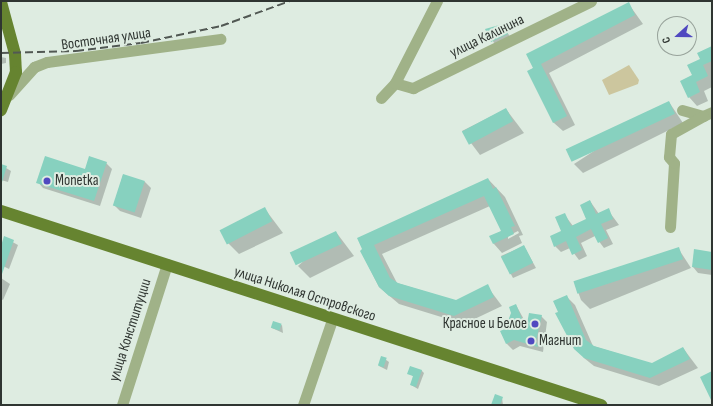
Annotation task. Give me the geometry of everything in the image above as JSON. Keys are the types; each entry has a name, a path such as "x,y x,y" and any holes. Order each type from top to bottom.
{"main road":[{"path":"1,2 15,54 16,72 9,95 1,110"},
{"name":"улица Николая Островского","path":"1,211 167,264 332,320 588,403 600,405"}],"street":[{"path":"381,98 395,83 437,1"},
{"name":"улица Калинина","path":"395,83 413,88 591,1"},
{"name":"Восточная улица","path":"9,95 34,67 47,62 220,39"},
{"path":"682,110 707,114"},
{"path":"670,227 674,163 669,157 671,134 707,114"},
{"name":"улица Конституции","path":"122,405 167,264"},
{"path":"303,405 332,320"}],"shaded area":[{"path":"629,65 639,80 638,84 609,95 602,80"}],"building":[{"path":"629,2 635,15 541,64 567,116 553,123 527,71 533,68 526,54"},
{"path":"503,24 508,34 491,42 485,29"},
{"path":"712,46 712,61 703,65 708,76 696,82 700,92 688,98 680,81 692,75 687,65 700,59 697,53"},
{"path":"669,101 675,114 572,162 566,149"},
{"path":"506,108 513,121 469,145 462,131"},
{"path":"45,156 85,169 89,156 107,162 94,201 36,183"},
{"path":"1,164 7,166 2,182 1,181"},
{"path":"123,174 145,181 135,212 113,205"},
{"path":"488,178 493,189 496,187 515,226 511,227 514,234 493,244 489,236 501,231 484,196 374,245 390,278 398,283 456,300 488,284 494,297 454,316 389,296 379,287 360,251 362,249 357,238"},
{"path":"590,200 596,214 609,208 613,219 601,224 608,238 598,243 591,229 576,237 582,250 572,255 566,241 554,247 550,236 561,231 555,217 565,213 571,226 586,219 580,205"},
{"path":"265,207 272,221 227,244 220,230"},
{"path":"336,231 342,244 296,265 290,253"},
{"path":"4,236 14,240 2,274 1,246"},
{"path":"524,245 533,263 510,275 501,257"},
{"path":"679,247 683,259 577,294 573,281"},
{"path":"694,249 712,252 712,270 692,267"},
{"path":"567,295 586,340 594,346 652,363 683,347 690,359 650,378 584,358 574,349 555,313 558,312 553,301"},
{"path":"516,304 526,329 529,313 542,315 536,341 538,347 514,340 506,344 500,331 505,329 511,313 509,307"},
{"path":"273,321 282,324 279,330 271,328"},
{"path":"381,356 387,358 384,367 378,366"},
{"path":"410,366 422,370 416,387 410,385 413,376 407,374"},
{"path":"712,371 712,402 700,377"},
{"path":"495,394 503,397 500,405 491,405"}],"railway":[{"path":"1,53 76,51 141,43 221,26 290,1"}],"place":[{"name":"Monetka","path":"47,181"},
{"name":"Красное и Белое","path":"535,324"},
{"name":"Магнит","path":"531,341"}]}
